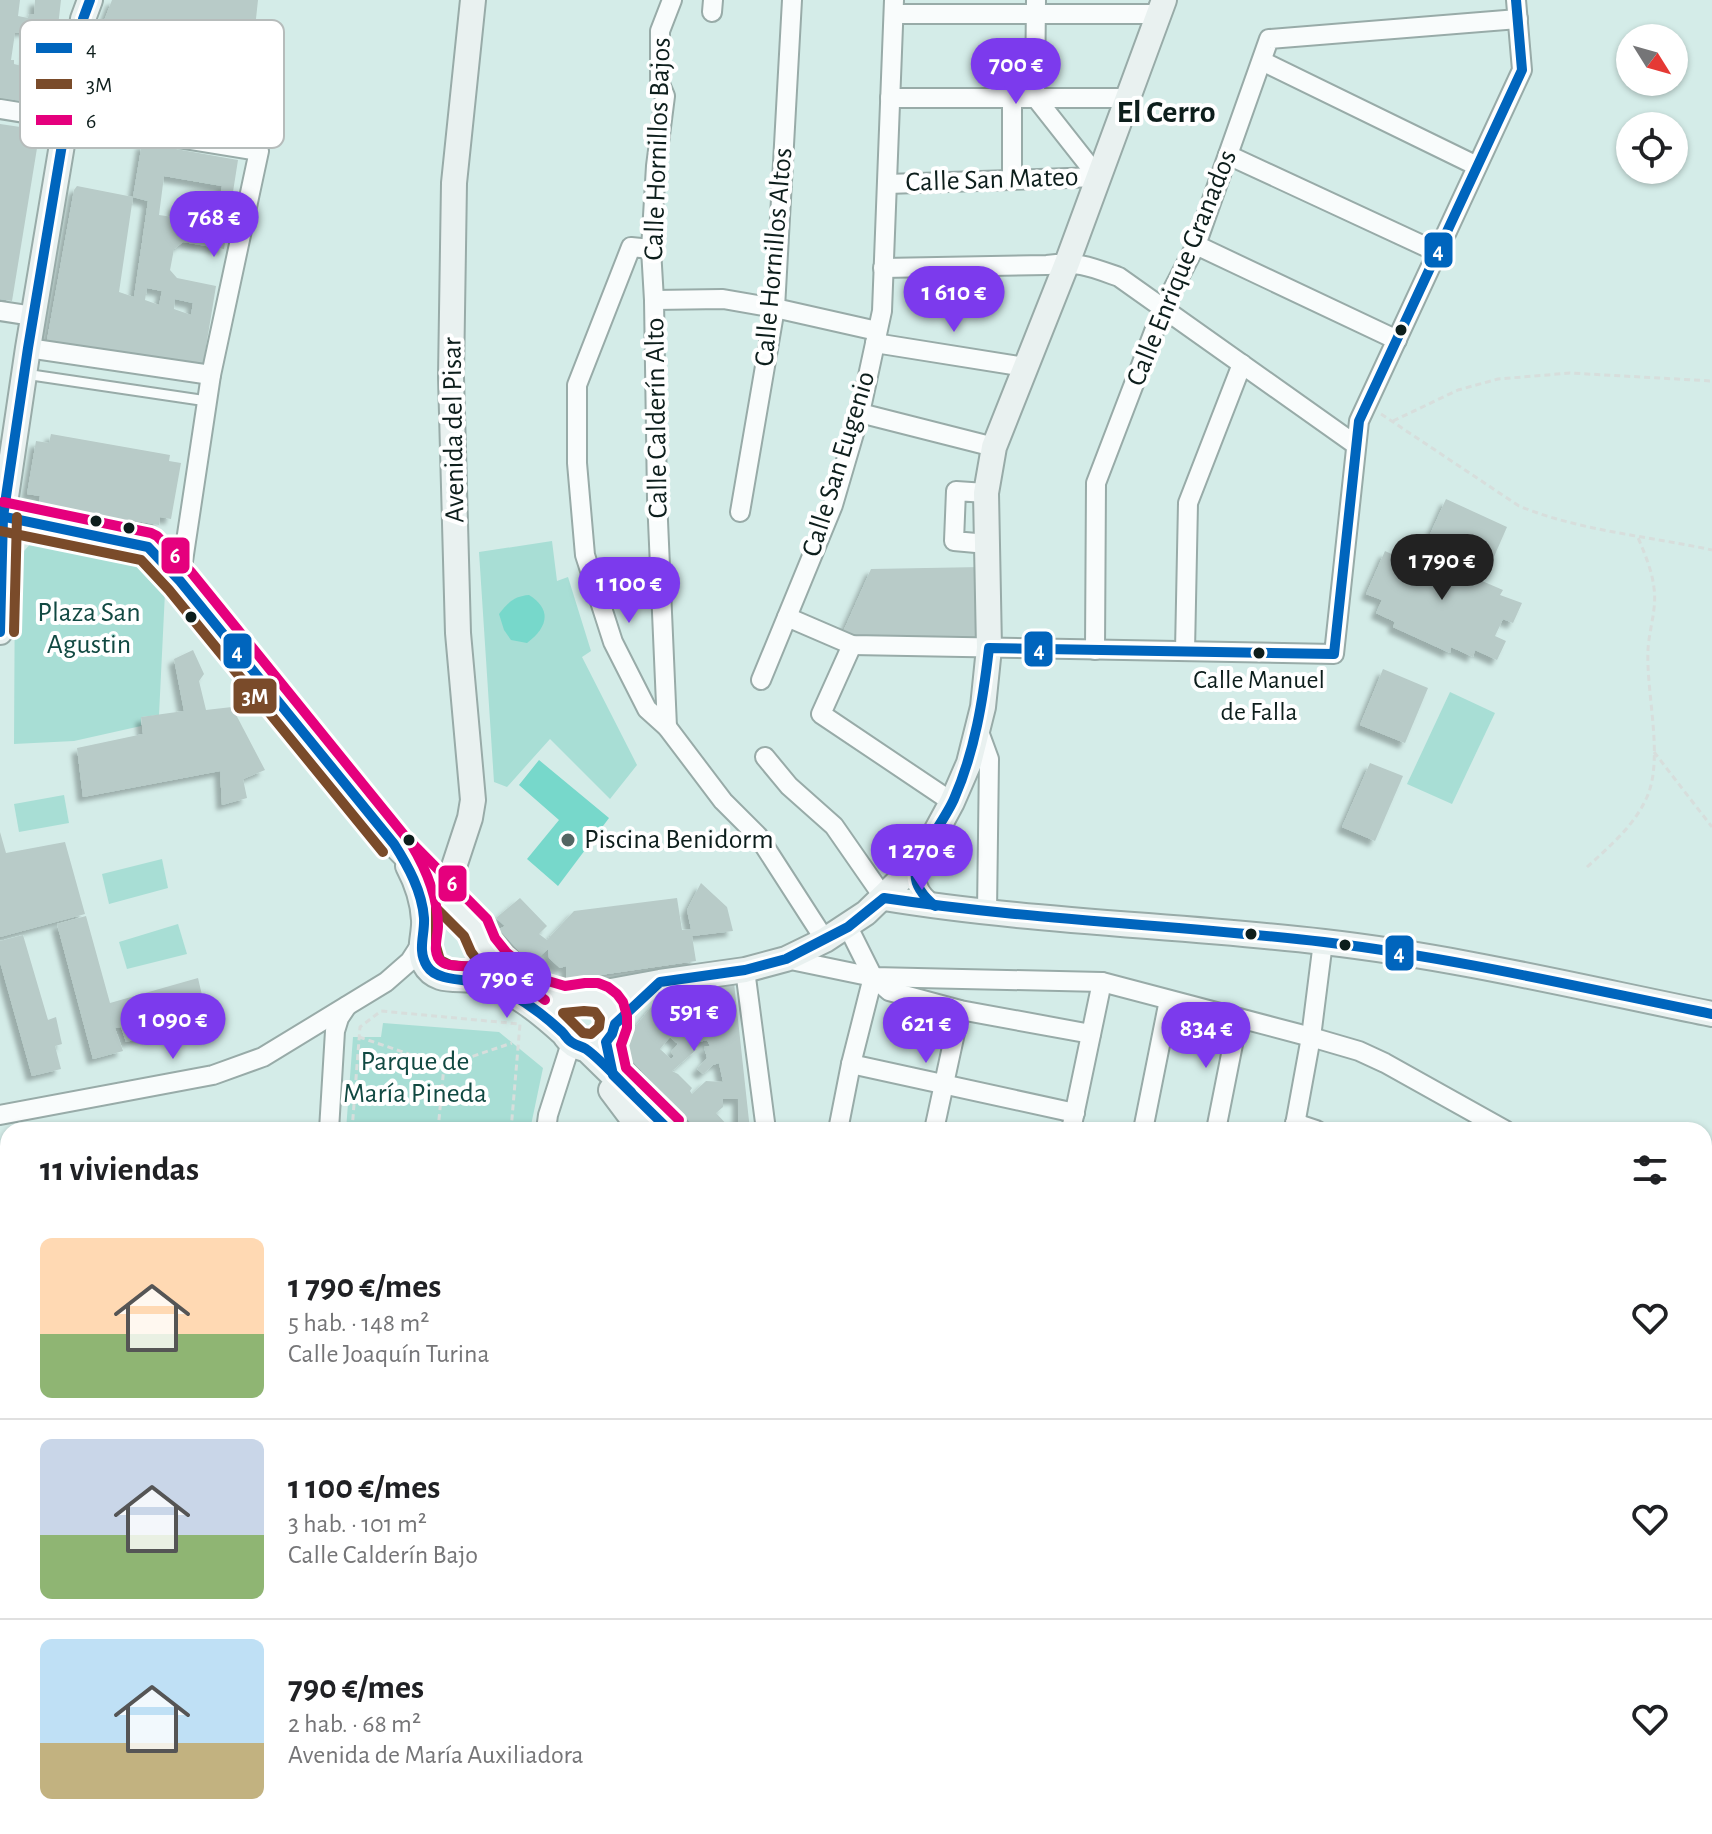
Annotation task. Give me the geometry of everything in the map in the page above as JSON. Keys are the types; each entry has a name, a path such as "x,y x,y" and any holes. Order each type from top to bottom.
{"street":[{"path":"83,20 90,0"},
{"name":"Avenida del Pisar","path":"386,982 407,965 437,915 472,809 474,787 458,633 451,377 456,150 473,0"},
{"name":"Calle Hornillos Bajos","path":"654,300 651,249 656,166 665,96 660,84 660,31 672,0"},
{"name":"Calle Hornillos Altos","path":"740,512 775,308 792,0"},
{"path":"894,7 1161,7 1067,263 994,447 986,493 989,648 983,707 969,763 916,870 923,897 935,906"},
{"name":"Calle San Eugenio","path":"761,680 833,505 860,413 882,311 894,7"},
{"path":"1036,7 1035,97 1098,177"},
{"path":"787,617 852,645 1334,654 1359,421 1522,70 1517,9"},
{"name":"Calle Enrique Granados","path":"1095,650 1096,483 1163,308 1196,245 1269,39 1517,9"},
{"path":"1262,61 1477,166"},
{"path":"1012,97 1012,180"},
{"path":"890,98 1128,98"},
{"path":"0,109 20,112"},
{"path":"0,632 2,517 61,148"},
{"path":"180,581 211,375 259,151 240,148"},
{"path":"1228,155 1437,252"},
{"name":"Calle San Mateo","path":"887,184 1098,177"},
{"path":"1196,245 1397,340"},
{"path":"651,249 631,247 577,385 577,463 585,555 613,642 647,709 667,727 723,801 758,836 825,940"},
{"path":"883,268 1067,263 1082,264 1119,277 1356,445"},
{"path":"654,300 723,299 775,308 876,337 1025,367"},
{"name":"Calle Calderín Alto","path":"654,300 657,498 667,727"},
{"path":"0,311 33,316"},
{"path":"28,348 211,375"},
{"path":"1185,651 1188,503 1242,364"},
{"path":"860,413 994,447"},
{"path":"986,493 956,491 954,541 987,544"},
{"path":"2,517 148,547 180,581 394,844 476,928 483,945 508,971 553,998 595,997 606,1003 612,1012 587,1040 547,1122"},
{"path":"852,645 821,714 952,802"},
{"path":"978,729 989,759 987,912"},
{"path":"765,757 789,786 834,826 884,898 987,912 1392,951 1712,1014"},
{"path":"394,844 418,890 424,918 424,961 435,974 443,978 481,981 503,990 587,1040 613,1075 661,1122"},
{"path":"425,876 440,876 460,849"},
{"name":"Avenida del Pisar","path":"460,849 457,892 469,922"},
{"path":"636,1122 587,1040 562,1026 563,1014 569,1004 580,998 745,970 786,959 848,927 884,898 922,854"},
{"path":"424,937 436,922 446,918 469,922"},
{"path":"848,927 873,977 889,991 960,1010 1091,1034"},
{"path":"1295,1122 1311,1037 1323,942"},
{"path":"459,979 477,966 483,945"},
{"path":"786,959 873,977 1102,982 1372,1056 1491,1122"},
{"path":"745,970 765,1122"},
{"path":"0,1115 213,1075 263,1057 386,982 435,974"},
{"path":"840,1122 873,977"},
{"path":"587,1040 660,982"},
{"path":"851,1064 944,1085 1073,1121 1102,982"},
{"path":"1145,1122 1169,1000"},
{"path":"329,1122 335,1031 347,1006"},
{"path":"936,1122 960,1010"},
{"path":"1218,1122 1238,1019"}],"lane":[{"path":"24,374 207,401"}],"path":[{"path":"1392,422 1458,390 1498,379 1570,373 1712,381"},
{"path":"1367,404 1519,506 1544,517 1712,550"},
{"path":"1587,867 1622,835 1638,815 1654,773 1648,648 1654,616 1654,589 1637,535"},
{"path":"1654,752 1712,827"},
{"path":"353,1122 360,1027 381,1011 520,1024 512,1122"},
{"path":"359,1037 444,1066 512,1043"},
{"path":"439,1122 444,1066"}],"green space":[{"name":"Plaza San Agustin","path":"33,541 140,562 165,592 159,715 141,717 141,726 74,741 14,744 15,561"},
{"path":"552,541 557,581 568,577 591,651 582,657 637,765 610,799 550,739 507,787 494,782 479,552"},
{"path":"1450,692 1495,713 1452,804 1407,784"},
{"path":"64,795 69,823 19,832 14,804"},
{"path":"162,859 168,888 109,904 102,874"},
{"path":"178,924 187,954 127,969 119,942"},
{"name":"Parque de María Pineda","path":"383,1023 499,1032 543,1068 532,1122 347,1122 353,1037 381,1037"}],"shaded area":[{"path":"529,595 542,607 543,625 527,643 511,640 499,614 512,600"},
{"name":"Piscina Benidorm","path":"539,760 609,818 558,886 527,859 559,820 519,785"}],"building":[{"path":"0,0 20,0 18,16 28,18 29,14 34,14 35,0 61,0 59,20 20,20 11,60 20,66 20,101 0,98"},
{"path":"112,0 258,0 256,20 104,20"},
{"path":"0,124 20,127 20,148 37,148 12,301 0,299"},
{"path":"141,148 170,148 238,160 224,249 183,242 174,249 170,270 177,278 216,286 203,365 47,340 77,186 133,197","holes":["164,176 222,186 218,211 210,210 207,224 189,221 192,208 175,204 173,217 159,215","133,197 148,201 134,297 119,292","147,288 162,291 159,305 145,300","175,299 193,303 191,315 174,309"]},
{"path":"51,434 170,455 169,461 181,463 171,519 160,517 159,525 39,504 40,496 27,494 36,441 49,443"},
{"path":"1446,499 1507,527 1489,568 1427,541"},
{"path":"1407,548 1425,555 1429,550 1486,575 1482,581 1503,590 1500,595 1522,603 1513,623 1503,619 1495,636 1506,641 1497,660 1475,650 1473,657 1451,647 1450,653 1393,627 1395,622 1376,613 1382,600 1366,594 1385,551 1400,558"},
{"path":"982,567 981,639 857,638 842,634 871,569"},
{"path":"193,650 204,674 199,681 206,710 232,707 265,770 243,779 247,798 222,805 220,771 83,797 77,748 143,734 141,717 184,711 174,659"},
{"path":"1383,669 1428,688 1405,743 1360,725"},
{"path":"1370,763 1403,776 1375,841 1342,827"},
{"path":"0,832 6,853 65,842 85,914 0,937"},
{"path":"701,883 727,907 733,931 692,936 696,961 566,980 566,966 560,968 549,958 548,949 531,964 499,929 505,926 496,918 520,898 547,926 539,934 547,940 574,911 677,898 682,930 691,929 687,910"},
{"path":"86,916 110,1003 198,978 208,1021 126,1042 121,1027 115,1028 123,1051 93,1059 57,924"},
{"path":"23,935 48,1020 56,1017 62,1044 55,1046 61,1069 32,1076 0,962 0,941"},
{"path":"734,983 749,1122 738,1122 738,1099 723,1099 723,1107 716,1113 724,1122 690,1122 619,1047 652,1006 676,990","holes":["701,1012 702,1025 690,1032 699,1042 707,1040 710,1046 704,1047 707,1058 697,1069 703,1074 719,1063 723,1082 706,1081 692,1094 692,1088 672,1071 697,1049 670,1023 691,1013","670,1037 678,1044 671,1052 674,1056 671,1059 660,1049"]}],"transit line":[{"name":"4","path":"83,20 90,0"},
{"name":"4","path":"935,906 918,886 916,870 922,853 954,799 973,744 989,648 1334,654 1359,421 1522,70 1516,0"},
{"name":"4","path":"0,632 3,517 61,148"},
{"name":"6","path":"3,502 157,536 191,572 404,835 487,919 495,938 507,953 548,981 565,986 598,983 617,994 627,1016 627,1028 621,1045 626,1068 679,1120"},
{"name":"4","path":"0,516 148,547 180,581 394,844 420,898 424,918 422,954 432,972 496,986 513,995 547,1019 572,1042 591,1053 631,1092"},
{"name":"3M","path":"14,632 17,517"},
{"name":"3M","path":"0,531 141,560 169,590 383,852"},
{"name":"6","path":"411,844 433,893 439,959 450,965 480,967 501,973 545,1000"},
{"name":"4","path":"661,1122 613,1075 606,1042 615,1024 660,982 745,970 786,959 848,927 884,898 994,912 1324,942 1422,956 1712,1014"},
{"name":"3M","path":"436,908 464,936 483,968 450,965 440,960 436,946 436,908"},
{"name":"3M","path":"584,1011 595,1012 600,1019 599,1027 591,1034 583,1033 563,1013 584,1011"}],"place":[{"name":"Calle Manuel de Falla","path":"1259,653"},
{"name":"Piscina Benidorm","path":"568,840"}],"district":[{"name":"El Cerro","path":"1166,112"}]}
